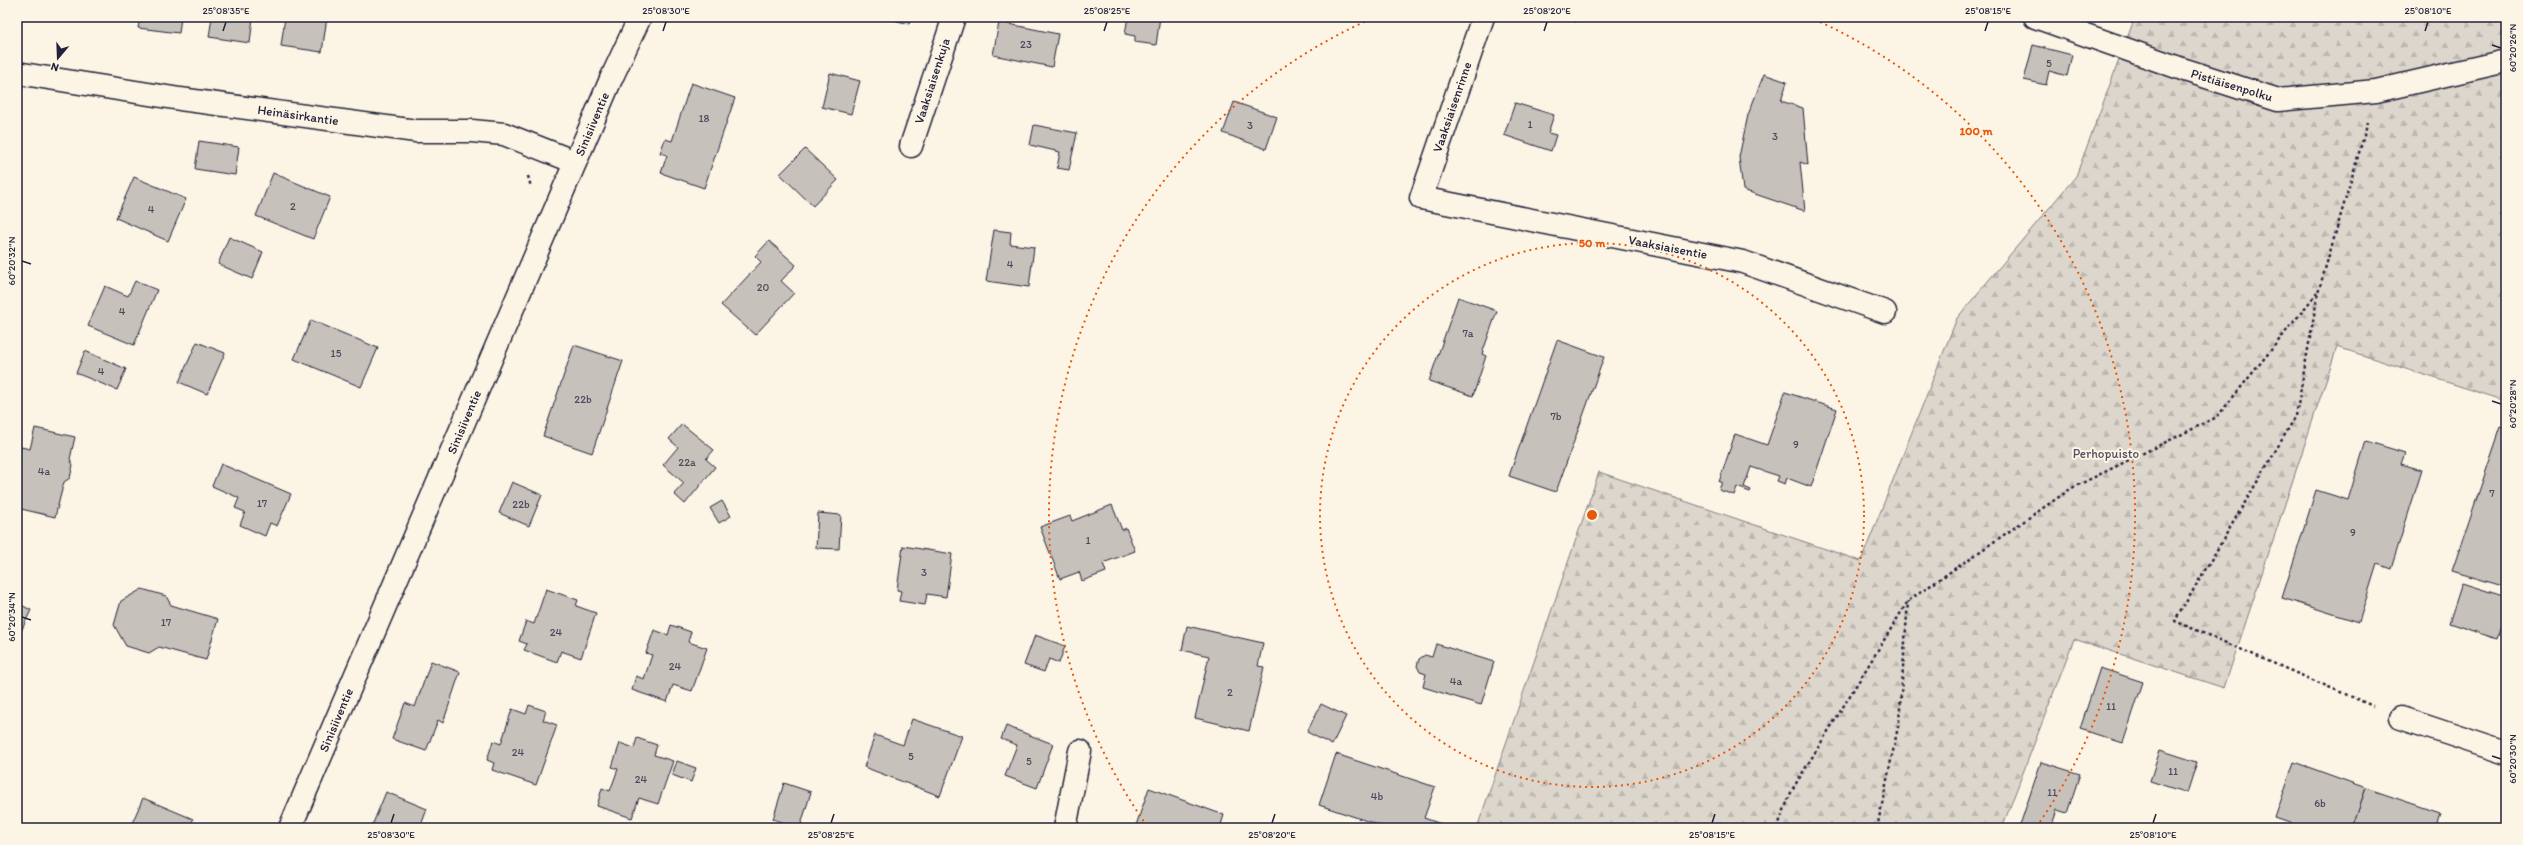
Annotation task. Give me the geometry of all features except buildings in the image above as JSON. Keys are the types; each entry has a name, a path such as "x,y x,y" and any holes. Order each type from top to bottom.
{"street":[{"name":"Sinisiiventie","path":"290,828 576,162 640,17"},
{"name":"Vaaksiaisenkuja","path":"911,146 954,17"},
{"name":"Vaaksiaisenrinne","path":"1421,198 1482,17"},
{"name":"Pistiäisenpolku","path":"2035,17 2185,70 2278,100 2376,91 2506,61"},
{"name":"Heinäsirkantie","path":"17,73 180,99 416,131 472,131 504,134 576,162"},
{"name":"Vaaksiaisentie","path":"1421,198 1744,262 1885,312"},
{"path":"2402,718 2506,753"},
{"path":"1065,828 1080,751"}],"path":[{"path":"2376,91 2359,158 2318,293 2296,416 2175,621 2402,718"},
{"path":"1776,828 1792,790 1908,601 2072,488 2217,417 2318,293"},
{"path":"1877,828 1899,722 1908,601"}],"green space":[{"name":"Perhopuisto","path":"2135,17 2506,17 2506,401 2337,347 2224,688 2074,639 2002,828 1477,828 1599,472 1861,561 1957,318 2076,176"}]}
